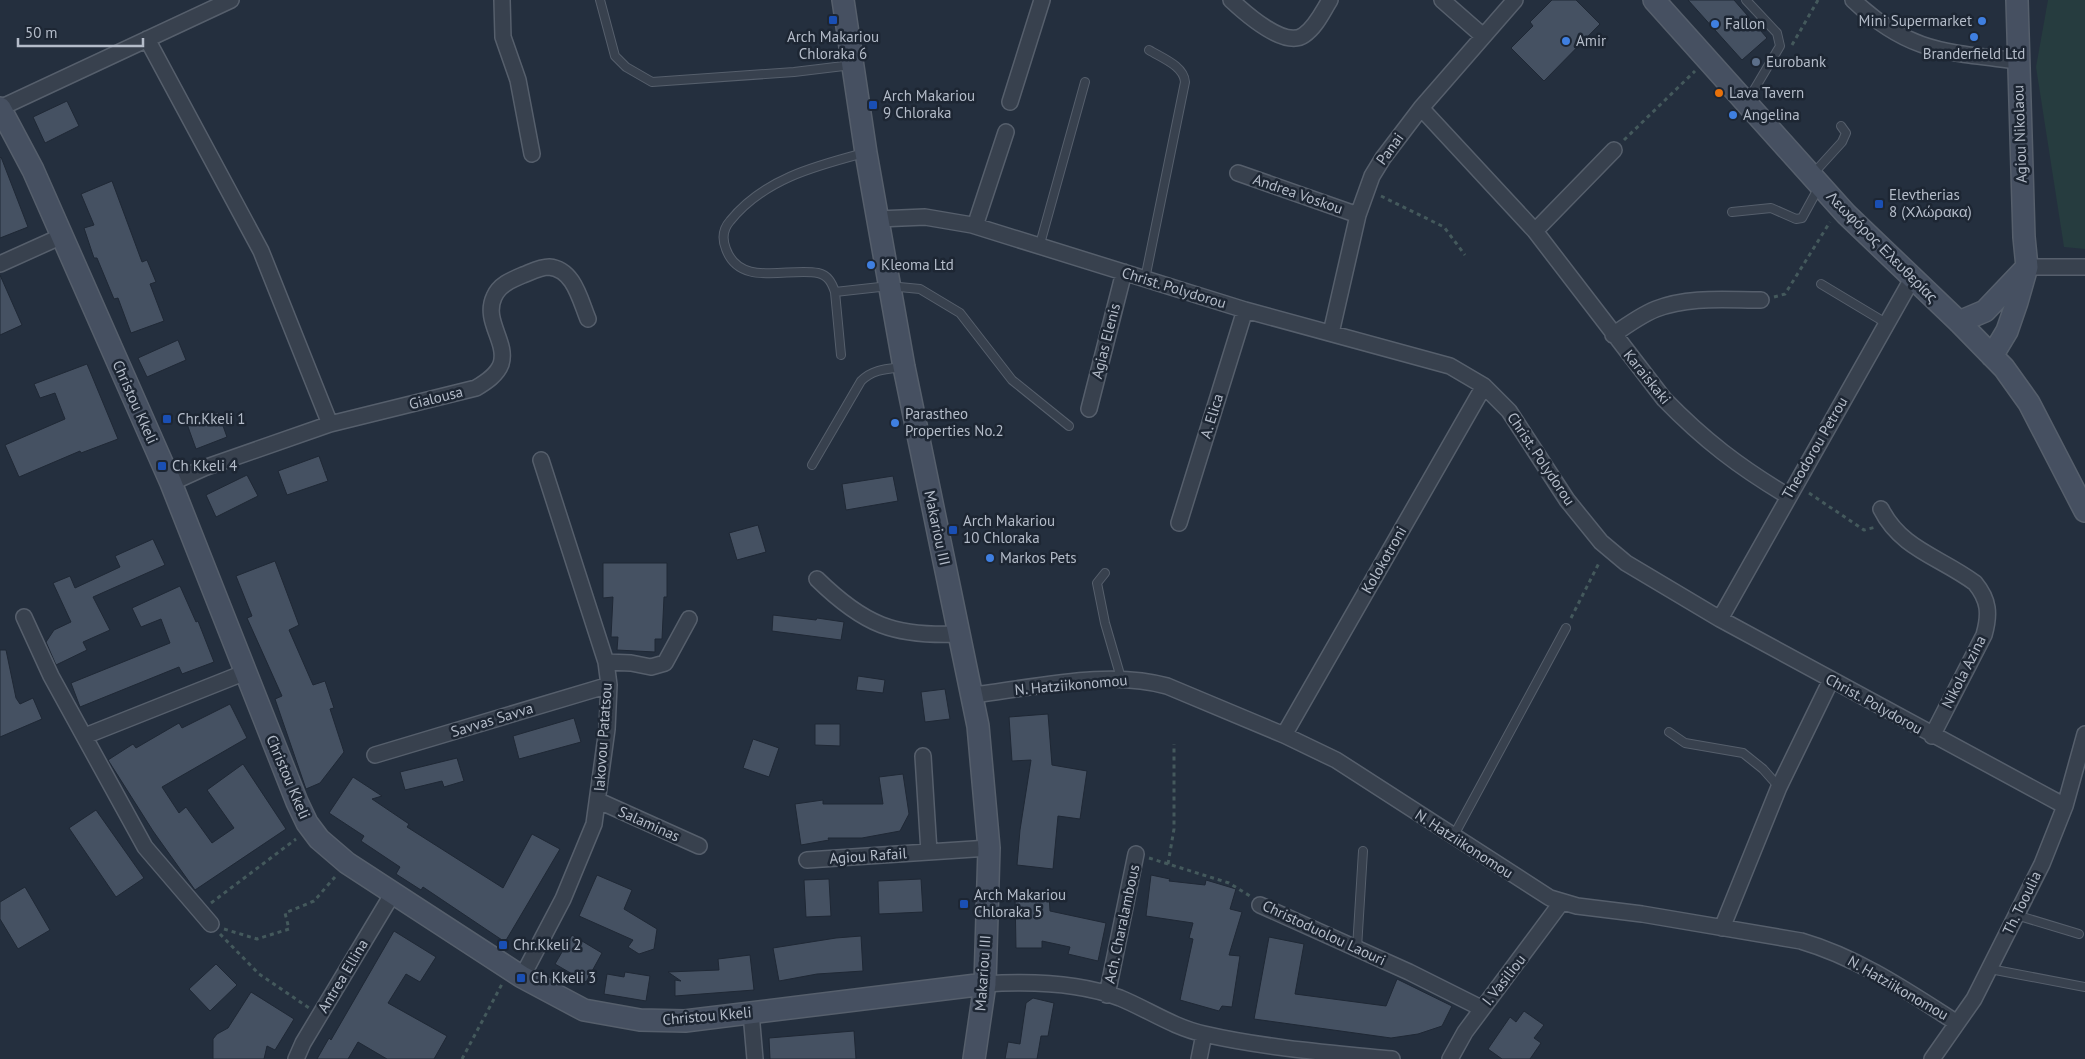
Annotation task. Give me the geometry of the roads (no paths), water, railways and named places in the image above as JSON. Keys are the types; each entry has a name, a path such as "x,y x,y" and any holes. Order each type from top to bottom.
{"street":[{"path":"0,108 231,0"},
{"path":"502,0 503,37 518,80 532,154"},
{"name":"Makariou III","path":"842,0 889,286 973,696 984,782 989,848 985,984 974,1059"},
{"path":"1010,102 1042,0"},
{"path":"1231,0 1274,33 1284,38 1294,39 1304,35 1312,27 1330,0"},
{"path":"1442,0 1483,36"},
{"name":"Panai","path":"1331,333 1358,215 1382,158 1421,108 1514,0"},
{"name":"Λεωφόρος Ελευθερίας","path":"1654,0 1839,206 1992,356 2029,403 2085,511"},
{"path":"1853,0 1881,24 1920,45 1938,51 2018,61"},
{"name":"Agiou Nikolaou","path":"1992,356 2012,318 2027,267 2017,0"},
{"path":"147,39 261,251 330,424"},
{"name":"Christou Kkeli","path":"0,108 19,141 171,483 297,802 310,828 319,839 347,863 516,973 584,1010 613,1016 685,1021 985,984"},
{"name":"Karaiskaki","path":"1421,108 1535,230 1613,335 1664,399 1688,424 1734,463 1791,489"},
{"path":"975,226 1006,132"},
{"path":"1535,230 1614,150"},
{"name":"Andrea Voskou","path":"1238,173 1358,215"},
{"name":"Christ. Polydorou","path":"878,219 925,217 975,226 1040,244 1245,310 1450,366 1484,386 1509,411 1567,500 1607,547 1656,582 1720,619 1932,736 2065,806"},
{"path":"0,264 62,236"},
{"name":"Gialousa","path":"171,483 204,468 330,424 476,388 488,380 500,365 502,355 490,317 491,307 500,288 509,281 541,268 549,267 567,275 573,283 588,319"},
{"path":"1959,322 1985,311 2027,267 2085,267"},
{"name":"Agias Elenis","path":"1089,409 1124,272"},
{"name":"Theodorou Petrou","path":"1720,619 1791,489 1912,279"},
{"path":"1613,335 1643,315 1666,306 1698,300 1761,300"},
{"name":"A. Elica","path":"1179,523 1245,310"},
{"name":"Kolokotroni","path":"1284,734 1484,386"},
{"name":"Iakovou Patatsou","path":"516,973 563,899 594,824 599,802 607,729 609,685 606,662 541,460"},
{"name":"Nikola Azina","path":"1881,509 1889,524 1912,545 1975,583 1984,593 1988,605 1988,620 1984,635 1932,736"},
{"path":"817,579 834,596 866,620 896,630 927,635 960,634"},
{"path":"24,617 51,676 145,847 211,924"},
{"path":"606,662 631,662 651,667 665,663 689,619"},
{"path":"85,736 246,672"},
{"name":"N. Hatziikonomou","path":"973,696 1121,678 1150,681 1167,686 1284,734 1336,760 1530,887 1561,902 1801,941 1835,952 1890,980 1957,1023"},
{"path":"1722,928 1779,787 1831,680"},
{"name":"Savvas Savva","path":"375,755 609,685"},
{"name":"Th. Tooulia","path":"1932,1059 1957,1023 1990,969 2042,864 2065,806 2085,734"},
{"name":"Agiou Rafail","path":"923,756 929,852"},
{"name":"Salaminas","path":"599,802 699,846"},
{"name":"Agiou Rafail","path":"807,860 989,848"},
{"name":"Ach. Charalambous","path":"1107,994 1136,854"},
{"name":"Antrea Ellina","path":"296,1059 319,1015 393,893"},
{"name":"I. Vasiliou","path":"1450,1059 1464,1032 1561,902"},
{"name":"Christoduolou Laouri","path":"1260,905 1357,948 1481,1008"},
{"path":"985,984 1033,982 1107,994 1133,1004 1184,1029 1204,1034 1333,1053 1392,1059"},
{"path":"751,1013 755,1059"},
{"path":"1199,1059 1204,1034"}],"lane":[{"path":"600,0 616,56 626,67 652,82 794,72 852,65"},
{"path":"1746,0 1777,33 1780,46 1746,102"},
{"path":"1145,279 1185,82 1185,75 1179,68 1149,50"},
{"path":"1040,244 1085,82"},
{"path":"1732,212 1771,208 1796,219 1802,218 1816,180 1846,133 1841,126"},
{"path":"841,355 835,292 832,283 819,273 761,274 746,271 737,266 727,253 723,242 724,232 730,221 756,196 780,181 808,168 866,153"},
{"path":"1821,284 1886,323"},
{"path":"835,292 889,286 920,289 960,313 1012,380 1069,426"},
{"path":"812,465 861,381 869,373 876,370 904,366"},
{"path":"1105,573 1097,582 1121,678"},
{"path":"1453,837 1566,628"},
{"path":"1669,732 1686,743 1743,753 1764,769 1779,787"},
{"path":"1357,948 1363,851"},
{"path":"2016,915 2079,934"},
{"path":"1990,969 2085,987"}],"place":[{"name":"Arch Makariou Chloraka 6","path":"833,20"},
{"name":"Mini Supermarket","path":"1982,21"},
{"name":"Fallon","path":"1715,24"},
{"name":"Branderfield Ltd","path":"1974,37"},
{"name":"Amir","path":"1566,41"},
{"name":"Eurobank","path":"1756,62"},
{"name":"Lava Tavern","path":"1719,93"},
{"name":"Arch Makariou 9 Chloraka","path":"873,105"},
{"name":"Angelina","path":"1733,115"},
{"name":"Elevtherias 8 (Χλώρακα)","path":"1879,204"},
{"name":"Kleoma Ltd","path":"871,265"},
{"name":"Chr.Kkeli 1","path":"167,419"},
{"name":"Parastheo Properties No.2","path":"895,423"},
{"name":"Ch Kkeli 4","path":"162,466"},
{"name":"Arch Makariou 10 Chloraka","path":"953,530"},
{"name":"Markos Pets","path":"990,558"},
{"name":"Arch Makariou Chloraka 5","path":"964,904"},
{"name":"Chr.Kkeli 2","path":"503,945"},
{"name":"Ch Kkeli 3","path":"521,978"}]}
